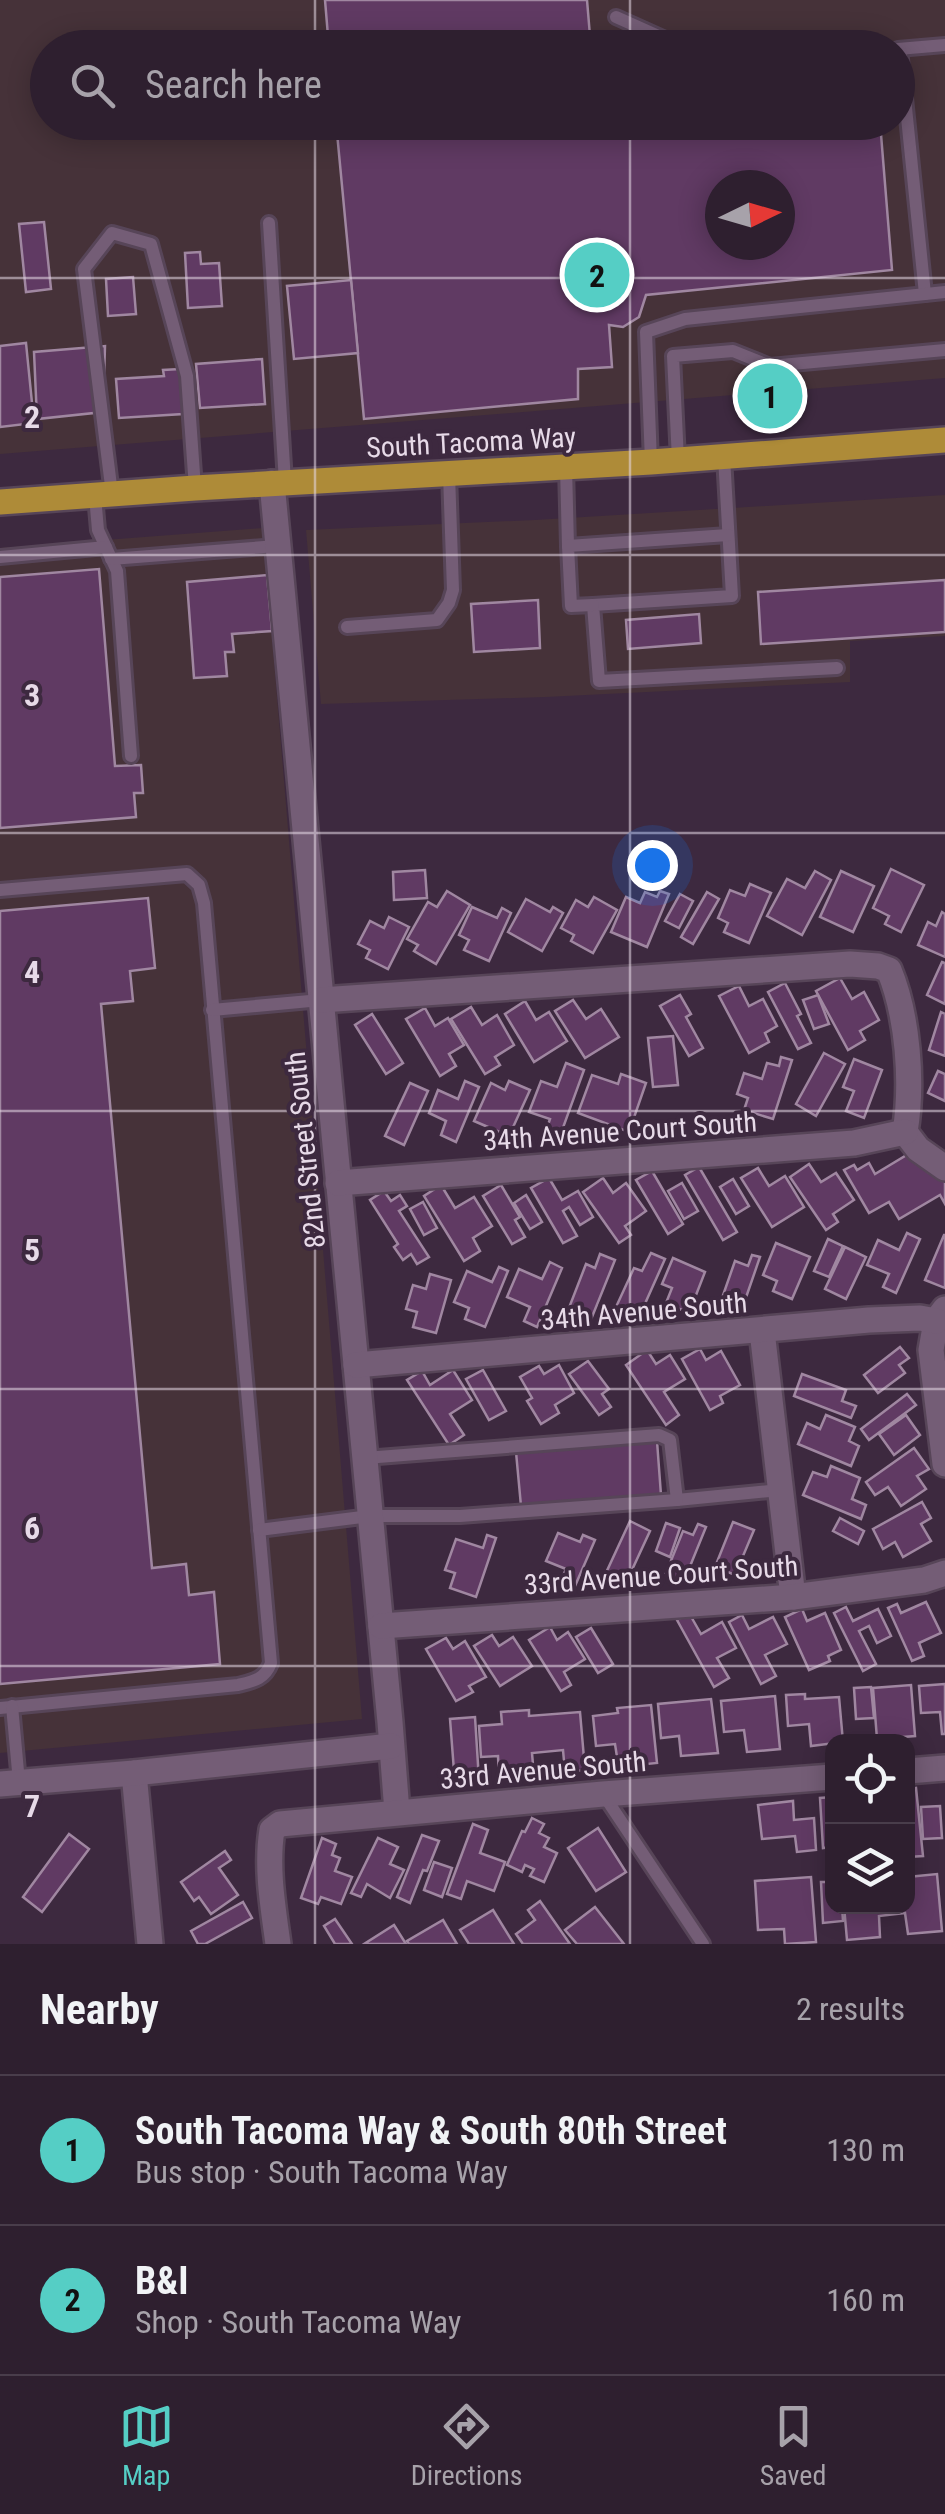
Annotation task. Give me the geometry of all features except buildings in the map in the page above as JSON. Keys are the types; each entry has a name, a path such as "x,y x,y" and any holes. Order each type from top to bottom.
{"main road":[{"name":"South Tacoma Way","path":"0,502 945,440"}],"street":[{"name":"82nd Street South","path":"278,483 277,546 396,1812"},
{"path":"320,1000 850,964 878,966 889,970 902,1006 908,1114 905,1132 918,1149 945,1168"},
{"name":"34th Avenue Court South","path":"338,1183 854,1143 905,1132"},
{"path":"941,1315 931,1350 945,1464"},
{"name":"34th Avenue South","path":"356,1365 941,1315"},
{"path":"762,1332 793,1596"},
{"name":"33rd Avenue Court South","path":"381,1626 793,1596 924,1580 945,1573"},
{"path":"9,1783 391,1746"},
{"path":"915,1770 945,1768"},
{"path":"134,1773 150,1944"},
{"name":"33rd Avenue South","path":"278,1944 270,1842 272,1830 280,1824 825,1778"}],"lane":[{"path":"616,18 644,30"},
{"path":"915,48 945,46"},
{"path":"909,140 925,294"},
{"path":"269,224 278,483"},
{"path":"131,756 118,571 98,530 104,495 84,269 112,233 150,244 187,376 195,488"},
{"path":"651,462 646,332 684,320 945,292"},
{"path":"678,460 673,356 733,351 770,366 945,350"},
{"path":"566,467 572,606 594,605 732,596 724,457"},
{"path":"347,628 437,620 450,603 453,590 449,474"},
{"path":"568,546 728,535"},
{"path":"0,558 277,546"},
{"path":"594,605 599,681 837,668"},
{"path":"0,890 187,874 199,885 204,902 271,1663 258,1680 238,1685 6,1707 9,1783"},
{"path":"212,1010 320,1000"},
{"path":"365,1458 659,1435 670,1440 677,1500"},
{"path":"260,1530 370,1516 460,1516 780,1490"},
{"path":"603,1794 703,1944"}],"shaded area":[{"path":"0,0 945,0 945,378 0,454"},
{"path":"945,495 945,636 850,641 850,682 321,704 306,530"},
{"path":"263,528 362,1719 0,1753 0,548"}],"place":[{"name":"B&I","path":"597,275"},
{"name":"South Tacoma Way & South 80th Street","path":"770,396"}]}
